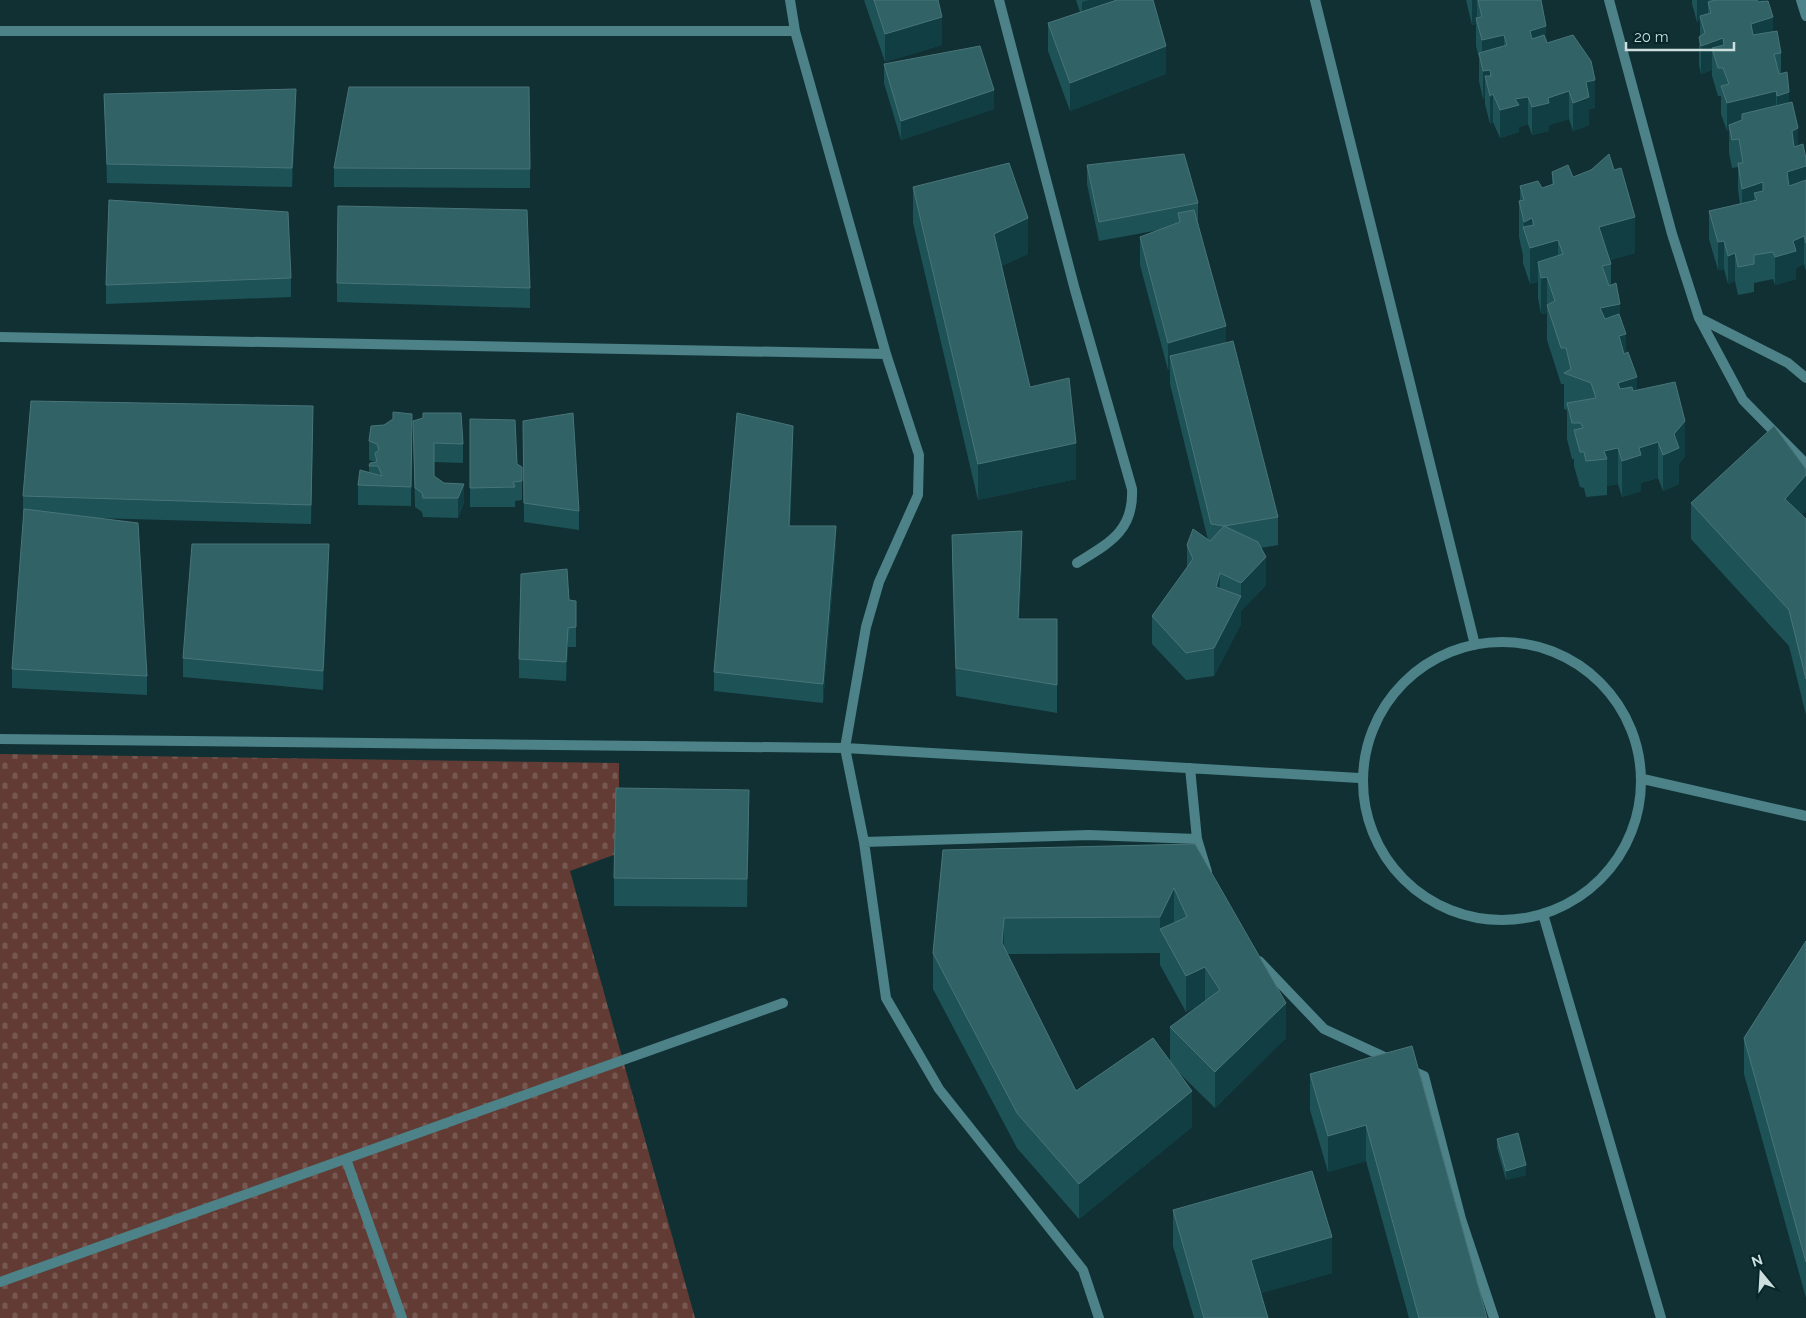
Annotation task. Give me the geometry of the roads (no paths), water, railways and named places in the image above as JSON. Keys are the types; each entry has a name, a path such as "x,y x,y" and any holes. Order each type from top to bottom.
{"street":[{"path":"790,0 795,31 886,354 919,455 918,495 879,582 866,627 845,748 864,842 886,998 939,1089 1083,1270 1099,1318"},
{"path":"999,0 1075,290 1132,489 1131,512 1126,522 1110,542 1077,563"},
{"path":"1315,0 1475,645"},
{"path":"1609,0 1672,234 1699,318 1743,400 1786,441 1806,464"},
{"path":"1801,0 1806,16"},
{"path":"0,31 795,31"},
{"path":"1699,318 1788,363 1806,378"},
{"path":"0,337 886,354"},
{"path":"1529,643 1574,660 1610,691 1634,732 1643,779 1636,824 1616,863 1584,894 1543,914 1494,920 1446,909 1405,882 1376,842 1359,778 1365,753 1380,713 1406,680 1441,656 1475,645 1529,643"},
{"path":"0,739 845,748 1359,778"},
{"path":"1190,768 1197,838 1210,879"},
{"path":"1643,779 1806,816"},
{"path":"864,842 1089,835 1197,838"},
{"path":"1543,914 1661,1318"},
{"path":"1250,952 1324,1029 1424,1076 1461,1219 1494,1318"},
{"path":"0,1282 783,1004"},
{"path":"346,1159 402,1318"}]}
